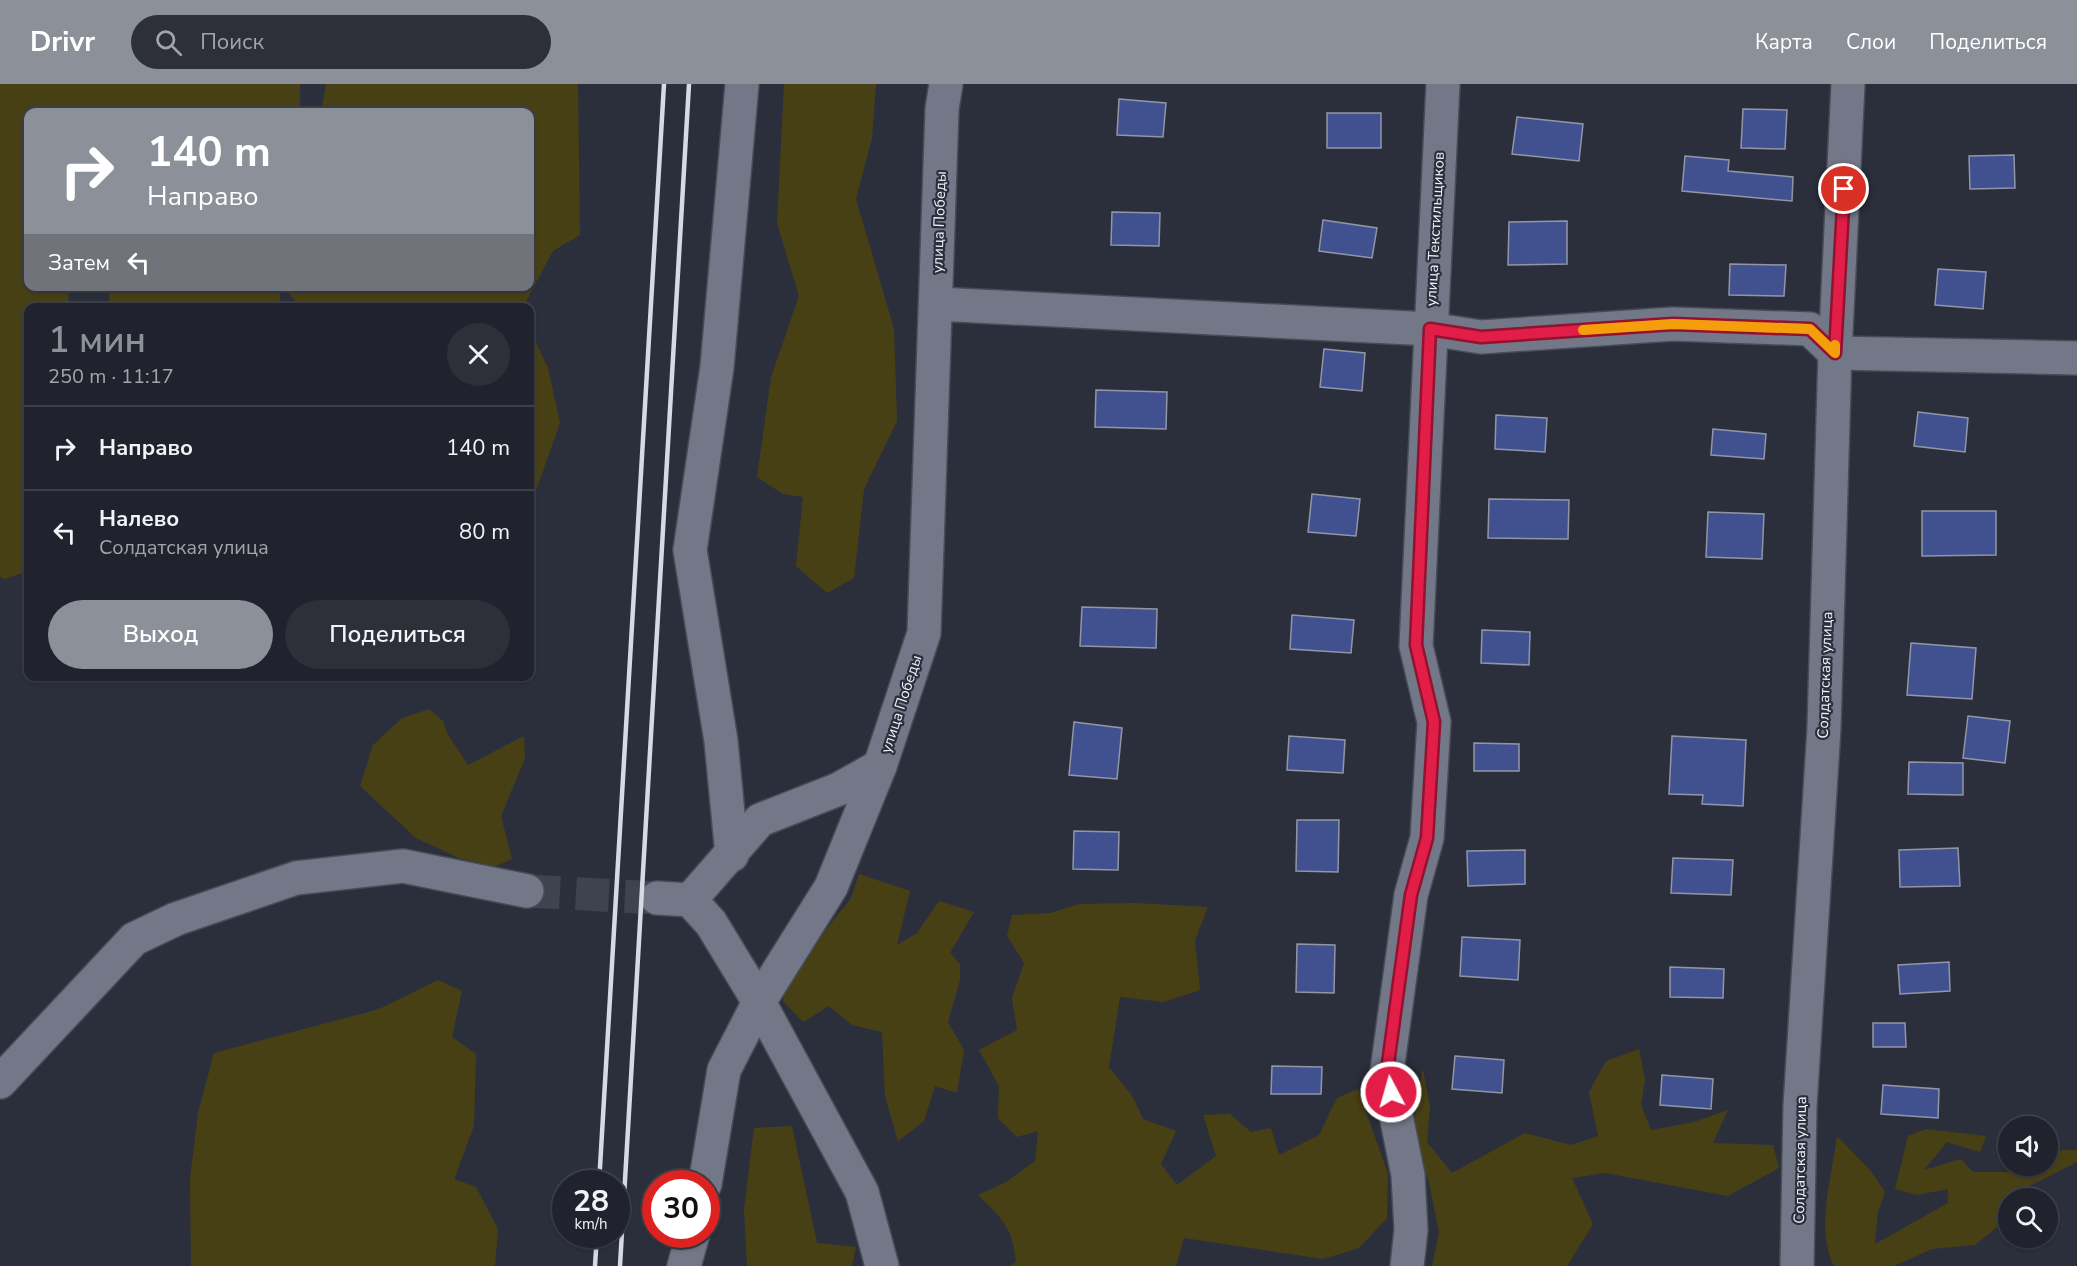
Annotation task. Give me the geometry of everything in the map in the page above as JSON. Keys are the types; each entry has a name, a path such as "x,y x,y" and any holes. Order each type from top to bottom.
{"street":[{"path":"732,855 722,741 690,550 717,367 742,84"},
{"name":"улица Победы","path":"707,1170 724,1070 759,1002 831,887 880,766 924,633 942,109 946,84"},
{"name":"улица Текстильщиков","path":"1407,1266 1411,1230 1408,1174 1387,1071 1411,895 1427,838 1434,722 1416,645 1443,84"},
{"name":"Солдатская улица","path":"1797,1266 1800,1106 1824,728 1835,353 1848,84"},
{"path":"937,304 1430,329 1481,337 1673,324 1810,329 1835,353 2077,358"},
{"path":"690,900 732,855 760,820 839,789 880,766"},
{"path":"0,1082 134,939 176,920 296,878 403,866 527,891"},
{"path":"657,898 690,900 711,922 759,1002 862,1192 882,1266"},
{"path":"684,1266 689,1248"}],"shaded area":[{"path":"0,84 300,84 300,108 24,108 24,291 69,291 68,303 24,303 24,572 5,579 0,577"},
{"path":"326,84 578,84 580,235 553,251 534,286 534,108 322,108"},
{"path":"784,84 876,84 872,138 856,199 894,329 897,421 864,489 854,578 827,593 796,566 803,497 783,494 757,477 771,377 799,296 777,223"},
{"path":"108,291 281,291 279,303 110,303"},
{"path":"287,291 532,291 525,303 297,303"},
{"path":"534,338 548,368 560,423 534,496"},
{"path":"429,709 443,721 448,735 468,765 524,736 525,758 501,816 512,859 494,867 459,858 416,838 360,786 373,745 402,718"},
{"path":"859,874 910,891 897,945 917,933 939,901 974,912 950,953 960,964 960,980 948,1022 964,1050 957,1093 935,1086 924,1121 898,1141 885,1096 882,1032 852,1025 829,1006 803,1022 783,1001 787,979 851,898"},
{"path":"1135,903 1208,907 1195,940 1200,990 1163,1002 1120,997 1109,1067 1133,1097 1143,1119 1176,1131 1161,1164 1177,1185 1216,1156 1203,1115 1230,1114 1251,1132 1271,1128 1279,1155 1319,1135 1337,1098 1358,1089 1388,1174 1387,1218 1359,1248 1323,1259 1184,1238 1176,1266 1009,1266 1016,1262 1009,1232 1000,1217 978,1195 1006,1182 1035,1161 1038,1131 1017,1137 998,1118 999,1086 979,1050 1017,1030 1012,998 1024,963 1007,936 1012,915 1050,913 1080,904"},
{"path":"438,980 462,991 452,1037 476,1054 474,1126 454,1179 476,1187 498,1229 495,1266 191,1266 190,1178 198,1113 214,1053 379,1009"},
{"path":"1639,1049 1645,1079 1641,1105 1651,1130 1694,1122 1728,1110 1713,1143 1773,1145 1779,1168 1728,1196 1605,1173 1572,1178 1593,1224 1567,1266 1432,1266 1439,1233 1429,1182 1414,1144 1415,1105 1423,1069 1430,1107 1427,1142 1452,1173 1525,1133 1571,1145 1598,1136 1589,1092 1606,1061"},
{"path":"792,1126 817,1243 856,1247 852,1266 747,1266 744,1209 754,1128"},
{"path":"1926,1129 1986,1136 1980,1152 1947,1142 1924,1170 1961,1159 1973,1172 1998,1172 1998,1176 2049,1176 2028,1188 1998,1188 1998,1226 1975,1245 1932,1249 1894,1266 1834,1266 1828,1251 1825,1219 1837,1136 1870,1170 1885,1192 1878,1212 1875,1244 1948,1203 1948,1189 1917,1195 1895,1189 1908,1136"},
{"path":"2077,1150 2077,1162 2058,1172 2058,1152"}],"building":[{"path":"1119,99 1166,103 1163,137 1117,135"},
{"path":"1743,109 1787,110 1785,149 1741,148"},
{"path":"1327,113 1381,113 1381,148 1327,148"},
{"path":"1517,117 1583,124 1579,161 1512,154"},
{"path":"2014,155 2015,188 1970,189 1969,156"},
{"path":"1685,156 1729,160 1728,171 1793,177 1792,201 1682,191"},
{"path":"1112,212 1160,213 1159,246 1111,245"},
{"path":"1323,220 1377,228 1372,258 1319,251"},
{"path":"1567,221 1567,264 1508,265 1509,222"},
{"path":"1730,264 1786,265 1784,296 1729,295"},
{"path":"1938,269 1986,272 1983,309 1935,305"},
{"path":"1324,349 1365,353 1362,391 1320,387"},
{"path":"1096,390 1167,392 1166,429 1095,427"},
{"path":"1918,412 1968,418 1965,452 1914,446"},
{"path":"1496,415 1547,418 1545,452 1495,449"},
{"path":"1713,429 1766,434 1764,459 1711,455"},
{"path":"1312,494 1360,499 1356,536 1308,532"},
{"path":"1489,499 1569,500 1568,539 1488,538"},
{"path":"1922,511 1996,511 1996,555 1922,556"},
{"path":"1708,512 1764,514 1762,559 1706,557"},
{"path":"1082,607 1157,609 1156,648 1080,646"},
{"path":"1292,615 1354,620 1351,653 1290,649"},
{"path":"1482,630 1530,632 1529,665 1481,663"},
{"path":"1911,643 1976,648 1972,699 1907,695"},
{"path":"1968,716 2010,721 2005,763 1963,758"},
{"path":"1074,722 1122,728 1117,779 1069,775"},
{"path":"1289,736 1345,740 1343,773 1287,770"},
{"path":"1672,736 1746,740 1743,806 1702,804 1703,795 1669,794"},
{"path":"1474,743 1519,744 1519,771 1474,771"},
{"path":"1909,762 1963,763 1963,795 1908,794"},
{"path":"1297,820 1339,820 1338,872 1296,871"},
{"path":"1074,831 1119,832 1118,870 1073,869"},
{"path":"1958,848 1960,886 1900,887 1899,850"},
{"path":"1525,850 1525,884 1468,886 1467,851"},
{"path":"1673,858 1733,860 1731,895 1671,893"},
{"path":"1462,937 1520,940 1518,980 1460,976"},
{"path":"1297,944 1335,945 1334,993 1296,992"},
{"path":"1949,962 1950,991 1900,994 1898,965"},
{"path":"1670,967 1724,969 1723,998 1670,997"},
{"path":"1873,1023 1905,1023 1906,1047 1873,1047"},
{"path":"1455,1056 1504,1060 1502,1093 1452,1089"},
{"path":"1272,1066 1322,1067 1321,1094 1271,1094"},
{"path":"1662,1075 1713,1079 1711,1109 1660,1105"},
{"path":"1883,1085 1939,1089 1938,1118 1881,1114"}],"tunnel":[{"path":"527,891 657,898"}],"railway":[{"path":"600,1170 664,84"},
{"path":"620,1266 689,84"},
{"path":"595,1266 596,1248"}],"slow traffic":[{"path":"1583,330 1673,324 1810,329 1835,353 1835,345"}],"route":[{"path":"1391,1092 1387,1071 1411,895 1427,838 1434,722 1416,645 1430,329 1481,337 1673,324 1810,329 1835,353 1844,189"}]}
